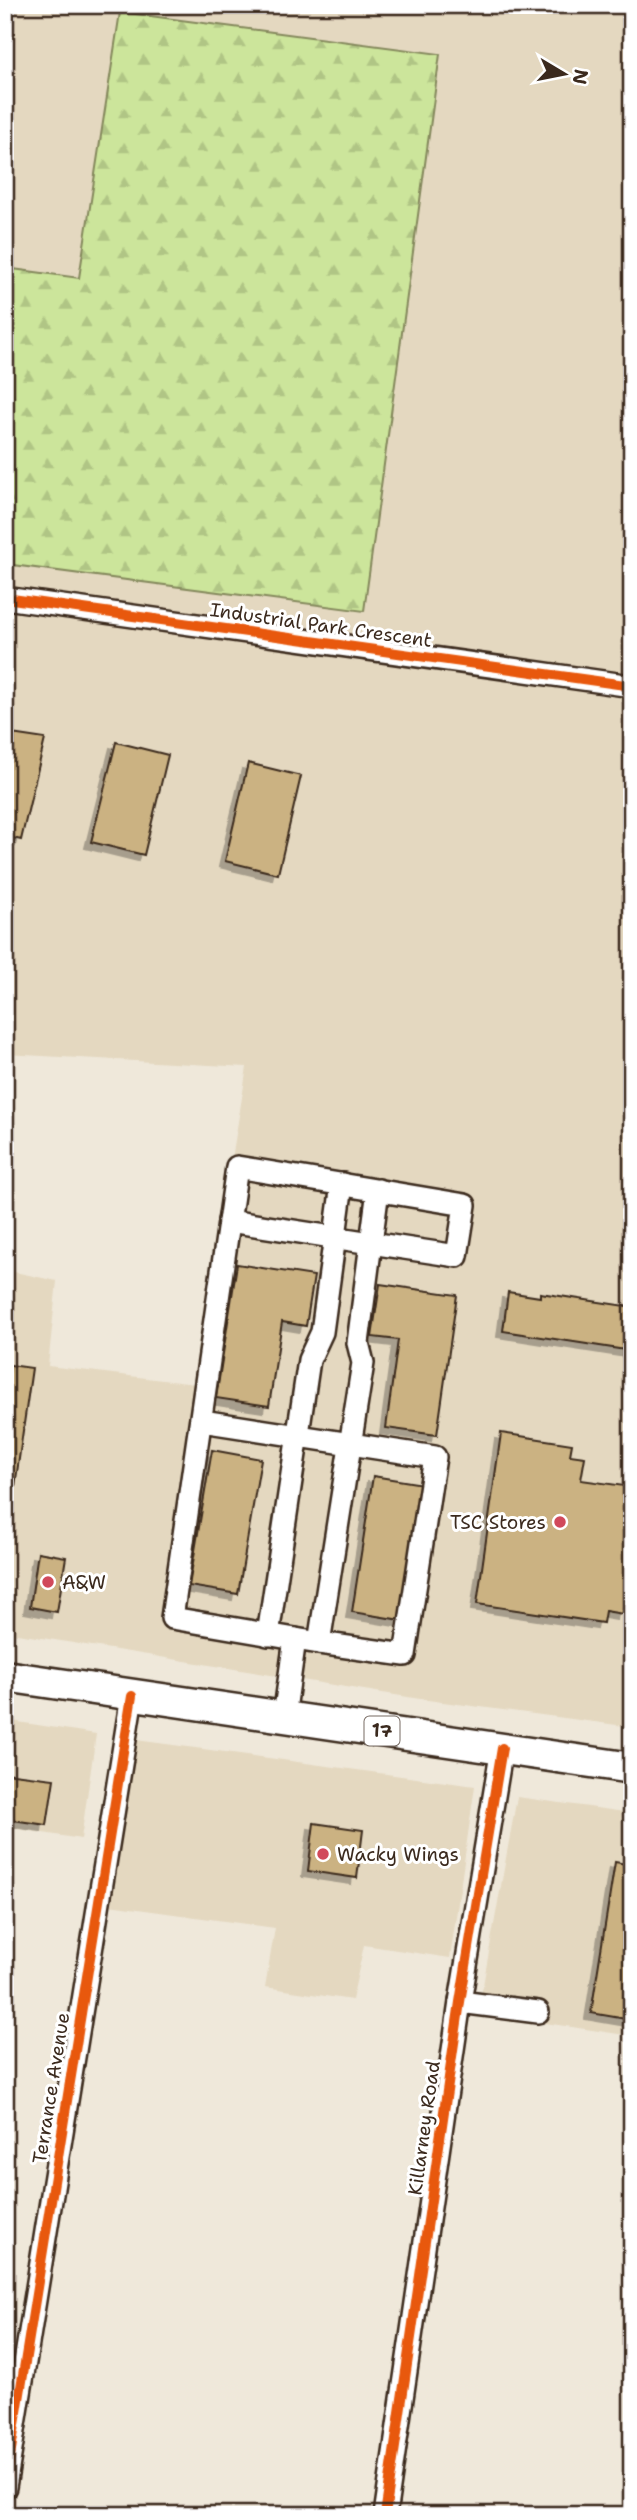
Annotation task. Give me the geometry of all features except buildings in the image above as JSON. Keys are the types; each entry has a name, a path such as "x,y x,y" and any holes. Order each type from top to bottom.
{"highway":[{"name":"17","path":"5,1676 632,1768"}],"street":[{"name":"Industrial Park Crescent","path":"5,598 632,687"},
{"path":"202,1421 435,1457 405,1655 172,1618 182,1536 202,1421 229,1221 237,1167 466,1205 457,1256 229,1221"},
{"path":"268,1634 309,1360 322,1332 342,1184"},
{"path":"319,1643 363,1363 358,1343 378,1190"},
{"path":"284,1717 295,1639"},
{"name":"Terrance Avenue","path":"5,2487 132,1696"},
{"name":"Killarney Road","path":"385,2515 460,2002 502,1748"},
{"path":"460,2002 538,2012"}],"shaded area":[{"path":"5,5 632,5 632,1727 420,1699 5,1632 5,1270 57,1281 48,1366 195,1384 247,1067 5,1054"},
{"path":"5,1720 96,1734 81,1839 5,1827"},
{"path":"136,1740 475,1786 450,1958 364,1945 352,2000 265,1987 275,1928 109,1905"},
{"path":"517,1797 632,1813 632,2036 478,2013"}],"green space":[{"path":"120,12 440,54 364,611 5,564 5,268 79,278"}],"cycle path":[{"path":"5,598 632,686"},
{"path":"5,2487 132,1696"},
{"path":"385,2515 460,2002 502,1748"}],"place":[{"name":"TSC Stores","path":"560,1522"},
{"name":"A&W","path":"48,1582"},
{"name":"Wacky Wings","path":"323,1854"}]}
